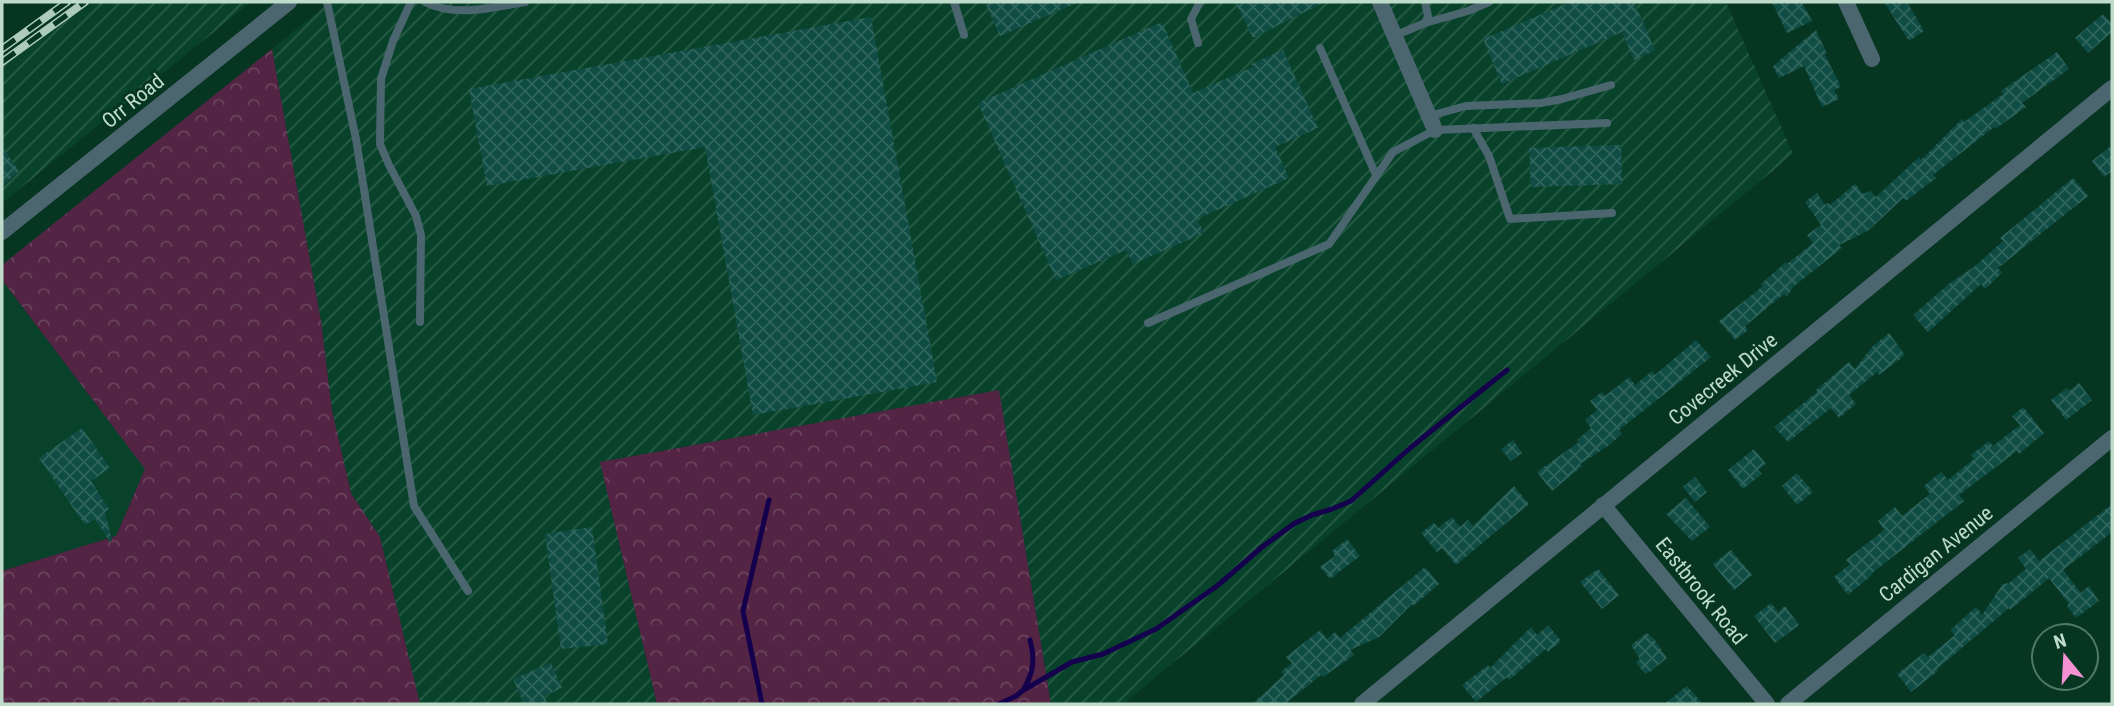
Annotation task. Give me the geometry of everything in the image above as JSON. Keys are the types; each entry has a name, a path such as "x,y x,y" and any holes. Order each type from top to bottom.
{"street":[{"name":"Orr Road","path":"2,233 289,2"},
{"path":"1380,2 1432,123"},
{"path":"1846,2 1872,59"},
{"name":"Covecreek Drive","path":"1362,704 2112,88"},
{"name":"Cardigan Avenue","path":"1788,704 2112,438"},
{"name":"Eastbrook Road","path":"1603,505 1767,704"}],"lane":[{"path":"327,2 356,139 414,506 468,591"},
{"path":"411,2 393,41 381,79 380,144 416,216 421,235 420,322"},
{"path":"425,2 435,7 470,11 524,2"},
{"path":"954,2 964,35"},
{"path":"1198,43 1191,19 1199,2"},
{"path":"1425,2 1428,16 1425,23"},
{"path":"1394,36 1489,2"},
{"path":"1320,48 1376,175"},
{"path":"1148,323 1329,244 1392,152 1432,123 1466,106 1552,101 1611,85"},
{"path":"1432,123 1473,128 1607,123"},
{"path":"1473,128 1489,156 1510,219 1612,213"}],"shaded area":[{"path":"79,2 251,2 2,203 2,57"},
{"path":"330,2 1726,2 1793,154 1123,704 1051,704 999,390 600,462 657,704 420,704 380,537 351,493 332,410 321,321 272,49"},
{"path":"2,280 145,469 116,536 2,571"}],"green space":[{"path":"272,49 321,321 332,410 351,493 380,537 420,704 2,704 2,571 116,536 145,469 2,280 2,265"},
{"path":"999,390 1051,704 657,704 600,462"}],"building":[{"path":"985,2 1079,2 1000,36"},
{"path":"1235,2 1325,2 1253,38"},
{"path":"1570,2 1634,2 1655,50 1634,60 1622,32 1502,84 1483,39"},
{"path":"1772,2 1802,2 1812,21 1787,33"},
{"path":"1884,2 1907,2 1924,31 1909,41"},
{"path":"2103,14 2112,24 2112,32 2088,53 2075,38"},
{"path":"871,17 937,382 753,415 705,147 487,186 469,89"},
{"path":"1162,22 1193,93 1253,67 1251,64 1283,50 1318,128 1275,147 1289,178 1197,219 1204,233 1133,264 1126,250 1056,280 978,103"},
{"path":"1816,30 1841,87 1834,90 1839,99 1822,107 1804,66 1779,78 1773,66"},
{"path":"2057,52 2069,69 2022,103 2026,107 1995,129 1994,127 1933,175 1936,178 1906,201 1903,198 1868,231 1839,245 1842,248 1793,287 1787,297 1784,294 1745,326 1748,330 1735,340 1719,321 1763,286 1761,284 1786,262 1787,264 1813,243 1807,235 1821,225 1805,202 1817,193 1825,205 1830,205 1855,184 1863,194 1870,191 1876,197 1919,157 1921,160 1962,119 1964,122 2003,94 2001,91"},
{"path":"1621,145 1622,184 1531,187 1529,148"},
{"path":"2112,145 2112,171 2104,177 2092,161"},
{"path":"2,147 19,171 2,186"},
{"path":"2073,178 2088,196 1998,268 2002,273 1985,289 1981,284 1928,332 1913,315 1950,283 1974,267 2003,241 2000,238"},
{"path":"1889,333 1905,355 1879,375 1877,372 1849,395 1856,404 1839,418 1831,408 1788,442 1774,427 1849,362 1855,369 1872,347"},
{"path":"1696,340 1711,357 1619,430 1622,434 1580,464 1582,466 1552,491 1537,472 1579,442 1577,440 1591,428 1585,420 1597,410 1590,401 1602,392 1605,396 1629,377 1635,385 1652,371 1655,375"},
{"path":"2079,383 2092,400 2066,420 2051,400"},
{"path":"2023,407 2044,433 2019,454 2017,451 1959,495 1964,501 1848,595 1834,577 1850,564 1846,560 1884,530 1878,521 1895,507 1902,516 1930,494 1924,486 1941,472 1948,480 1974,459 1971,455 1989,441 1993,446 2020,425 2012,416"},
{"path":"82,428 110,468 91,481 109,509 105,512 112,541 110,542 95,519 85,525 39,458"},
{"path":"1513,440 1522,453 1511,461 1501,449"},
{"path":"1754,449 1766,464 1758,470 1762,474 1743,489 1728,470"},
{"path":"1797,473 1813,492 1797,505 1782,486"},
{"path":"1695,477 1707,492 1695,502 1683,487"},
{"path":"1514,486 1529,504 1456,565 1442,548 1437,552 1421,533 1434,523 1438,528 1452,517 1460,527 1468,520 1473,526"},
{"path":"1686,498 1710,527 1692,541 1666,514"},
{"path":"2112,504 2112,532 2063,570 2081,593 2089,586 2099,601 2076,618 2049,578 2010,610 2009,608 1911,692 1897,674 1924,653 1928,657 1955,635 1950,630 1976,607 1982,615 2003,584 2009,583 2026,569 2018,558 2030,549 2039,561"},
{"path":"592,527 608,644 561,649 545,534"},
{"path":"1347,539 1360,556 1330,579 1320,567 1335,556 1332,551"},
{"path":"1731,550 1752,575 1734,590 1713,564"},
{"path":"1425,567 1439,584 1413,606 1412,604 1379,637 1350,650 1354,655 1323,677 1321,675 1285,704 1252,704 1284,675 1281,672 1292,663 1286,657 1320,630 1327,639 1335,632 1340,638"},
{"path":"1598,569 1619,595 1602,609 1580,582"},
{"path":"1771,603 1778,612 1785,606 1799,625 1775,643 1754,616"},
{"path":"1548,625 1561,641 1548,652 1546,649 1509,680 1507,677 1476,702 1462,685 1488,665 1490,668 1531,627 1537,635"},
{"path":"1647,633 1667,658 1645,674 1636,662 1640,659 1631,645"},
{"path":"551,663 562,688 544,696 548,704 524,704 513,679"},
{"path":"1687,686 1703,704 1664,704"}],"waterway":[{"path":"999,704 1072,662 1103,654 1156,629 1217,586 1295,523 1351,501 1410,448 1507,370"},
{"path":"762,704 743,611 769,500"},
{"path":"1024,689 1033,665 1030,640"}],"railway":[{"path":"2,49 67,2"},
{"path":"2,62 85,2"}]}
